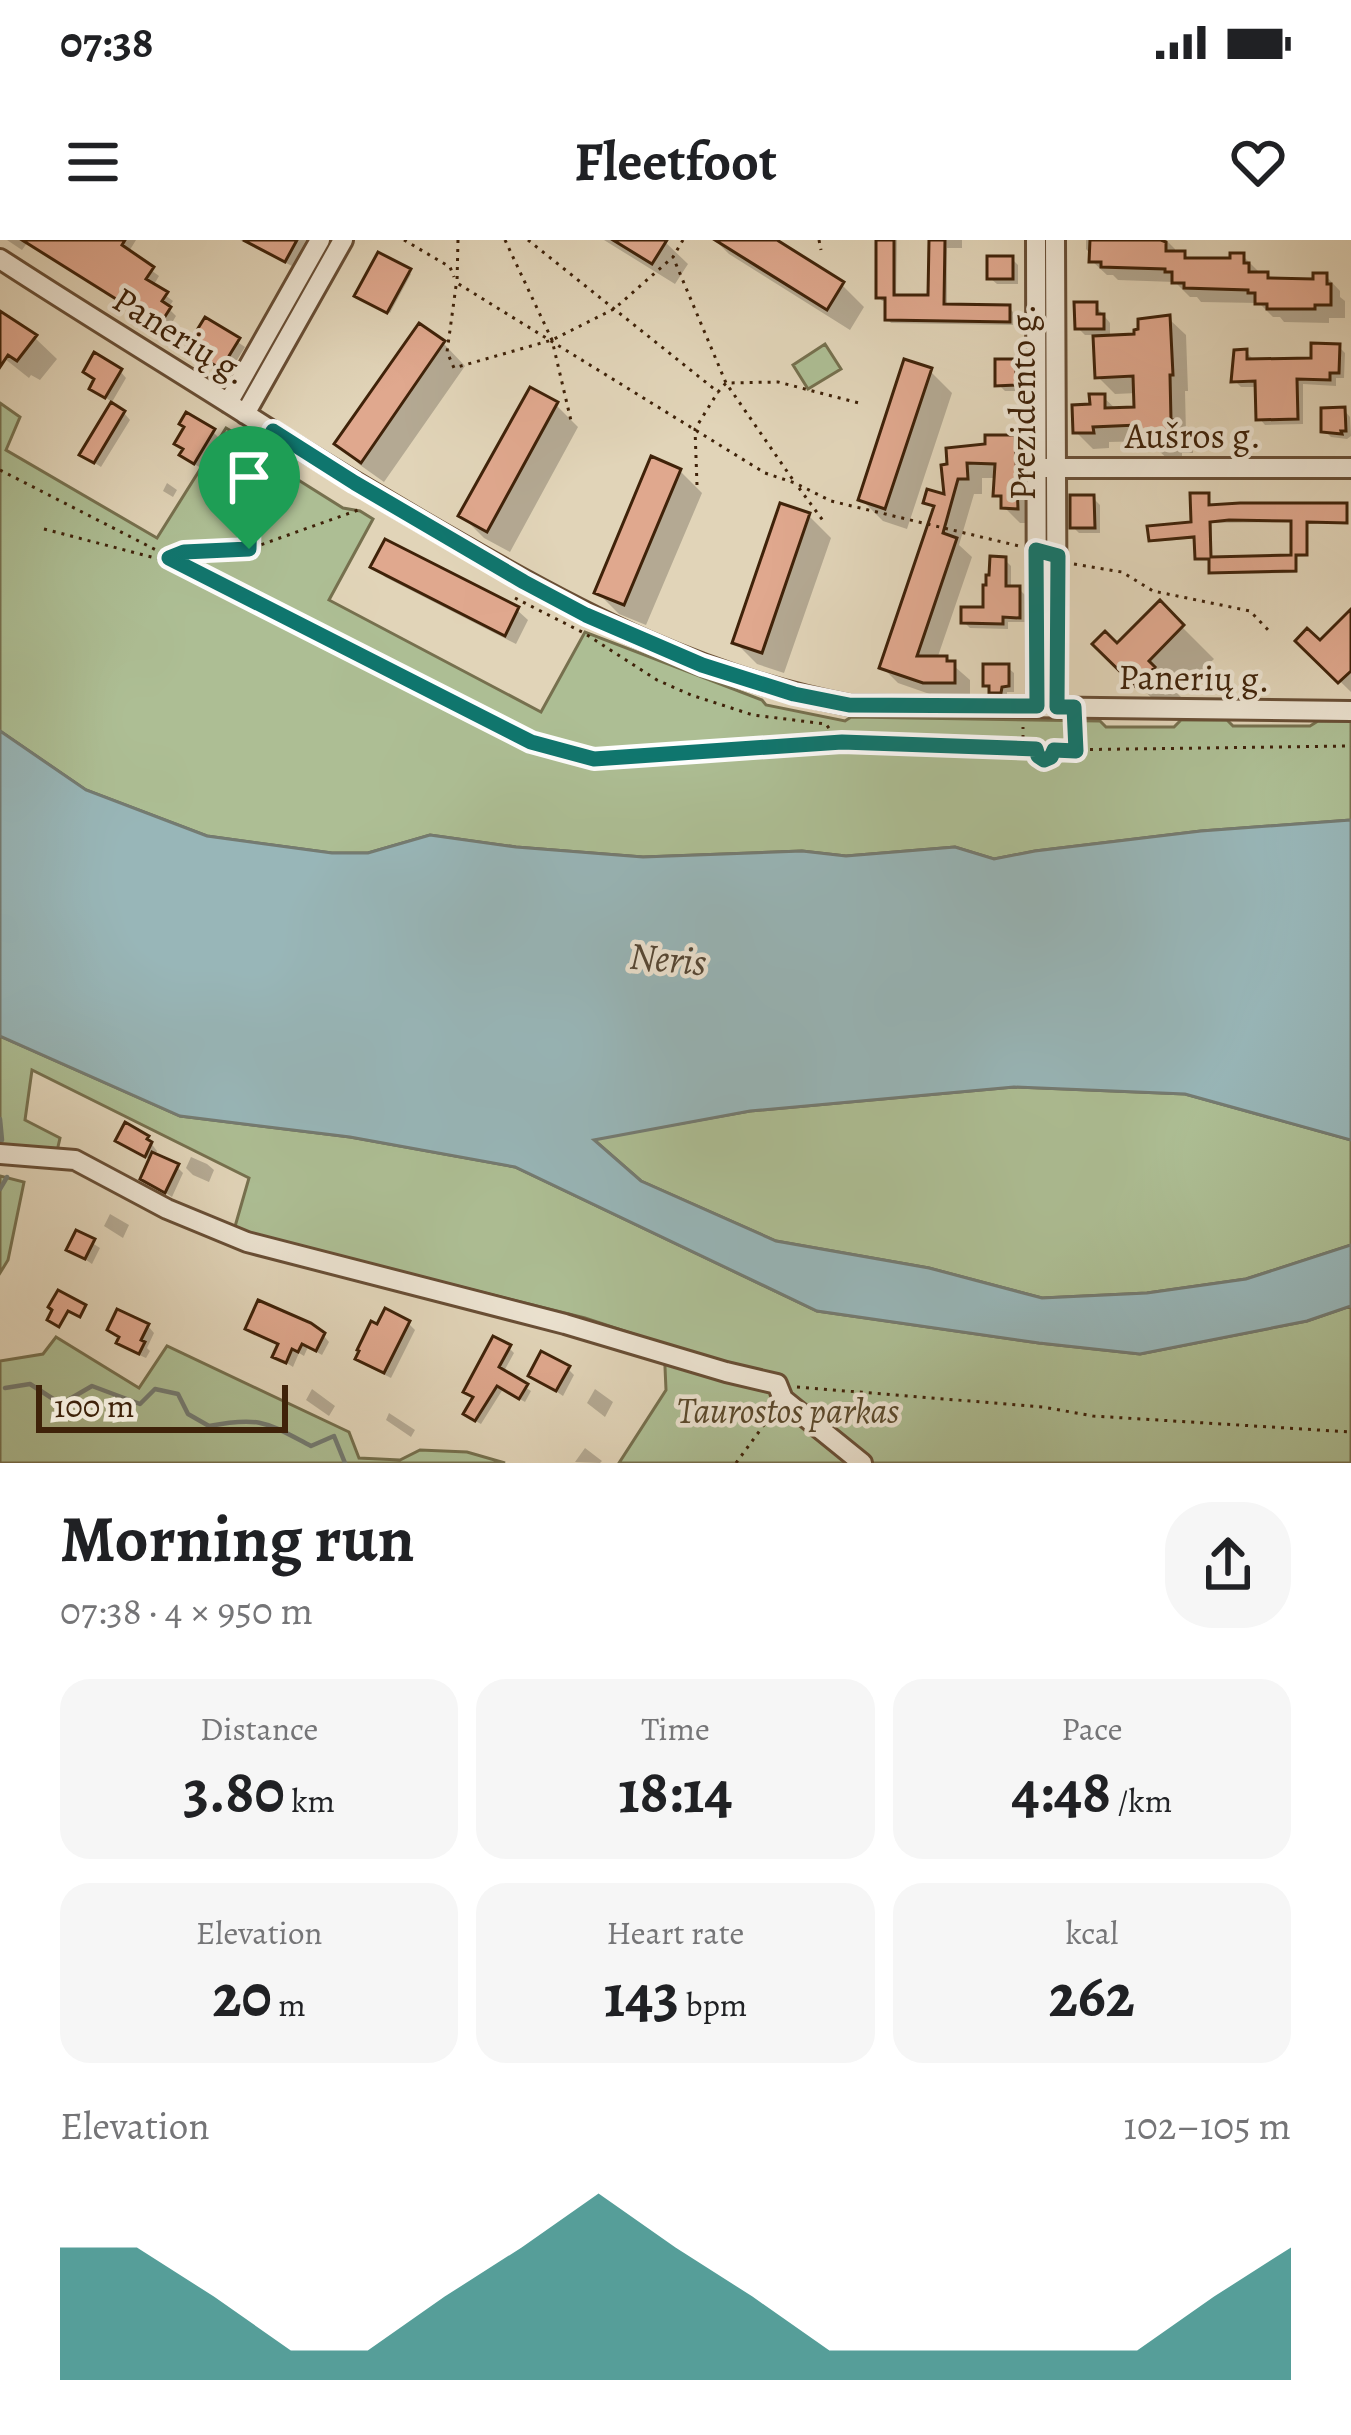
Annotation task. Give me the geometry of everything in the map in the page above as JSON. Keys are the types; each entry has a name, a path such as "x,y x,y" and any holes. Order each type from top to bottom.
{"street":[{"path":"237,409 320,240"},
{"path":"237,409 343,240"},
{"name":"Prezidento g.","path":"1036,240 1045,469 1058,556 1048,707"},
{"name":"Prezidento g.","path":"1048,707 1036,550 1045,469 1055,240"},
{"name":"Panerių g.","path":"0,260 355,483 524,582 586,615 702,665 794,694 849,705 1351,711"},
{"name":"Aušros g.","path":"1045,469 1351,467"},
{"path":"0,1154 75,1160 167,1209 247,1242 566,1324 725,1372 780,1392 862,1463"}],"path":[{"path":"404,240 450,267 457,283 765,473 831,501 1036,550"},
{"path":"458,240 447,352 454,368 552,340 614,309 673,257 683,240"},
{"path":"505,240 552,340 572,425"},
{"path":"528,240 718,392"},
{"path":"819,240 821,250"},
{"path":"673,257 726,383 824,522"},
{"path":"697,485 695,429 726,383 778,382 863,404"},
{"path":"215,473 266,447 249,486 249,549"},
{"path":"0,470 531,742 573,754 594,759 838,742 1036,749"},
{"path":"44,529 163,560 184,552 249,549 361,509"},
{"path":"1058,556 1080,567 1122,572 1153,591 1250,610 1271,633"},
{"path":"524,582 514,599 584,633 657,680 753,715 826,724 838,742"},
{"path":"1023,749 1048,707 1076,751"},
{"path":"1045,741 1054,750 1044,760 1036,749 1045,741"},
{"path":"1054,750 1351,746"},
{"path":"736,1463 780,1392 820,1391 1043,1407 1093,1416 1351,1432"}],"green space":[{"path":"825,344 841,369 808,389 793,365"},
{"path":"0,403 20,417 6,450 157,538 226,428 343,508 373,519 329,600 541,712 585,632 766,705 845,721 851,717 1100,721 1106,727 1174,727 1181,720 1227,720 1233,726 1351,721 1351,820 1201,831 994,859 955,847 846,856 802,851 643,857 430,835 368,853 332,853 207,836 86,790 0,731"},
{"name":"Taurostos parkas","path":"0,1036 180,1116 350,1137 515,1167 817,1311 1140,1354 1307,1321 1351,1306 1351,1463 619,1463 666,1390 664,1344 585,1318 234,1230 249,1178 32,1070 25,1120 60,1138 57,1151 0,1148"},
{"path":"1014,1087 1185,1094 1351,1140 1351,1245 1246,1279 1147,1293 1042,1298 929,1268 776,1241 641,1181 593,1139 750,1111"},
{"path":"0,1176 24,1182 8,1260 0,1273"},
{"path":"56,1337 139,1388 167,1346 349,1432 359,1458 400,1460 420,1450 467,1452 505,1463 0,1463 0,1361 43,1354"}],"water":[{"name":"Neris","path":"0,731 86,790 207,836 332,853 368,853 430,835 643,857 802,851 846,856 955,847 994,859 1201,831 1351,820 1351,1140 1185,1094 1014,1087 750,1111 594,1140 641,1181 776,1241 929,1268 1042,1298 1147,1293 1246,1279 1351,1245 1351,1306 1307,1321 1140,1354 817,1311 515,1167 350,1137 180,1116 0,1036"}],"building":[{"path":"22,240 125,240 122,245 154,267 146,279 168,292 162,301 171,307 159,326"},
{"path":"243,240 297,240 285,262"},
{"path":"613,240 667,240 652,264"},
{"path":"715,240 777,240 844,282 827,310"},
{"path":"876,240 894,240 894,295 928,295 929,240 945,240 944,304 1010,305 1010,322 885,320 885,298 876,298"},
{"path":"1090,240 1161,240 1166,242 1166,251 1185,251 1185,258 1230,258 1230,253 1244,253 1249,272 1268,272 1268,278 1313,279 1313,273 1327,273 1331,305 1267,309 1267,304 1255,304 1255,293 1248,290 1184,288 1184,283 1172,283 1172,272 1165,269 1101,267 1101,262 1089,262"},
{"path":"378,252 411,269 387,313 354,296"},
{"path":"987,256 1013,256 1013,279 987,279"},
{"path":"1074,302 1097,302 1097,314 1104,314 1104,329 1075,329"},
{"path":"0,311 37,335 17,361 8,355 0,367"},
{"path":"1170,315 1171,420 1177,420 1178,437 1167,438 1167,445 1150,445 1149,434 1137,434 1137,425 1073,433 1072,405 1090,404 1089,394 1105,394 1105,408 1134,407 1133,376 1095,378 1093,336 1134,334 1138,319"},
{"path":"205,317 240,338 221,369 186,348"},
{"path":"419,323 445,341 361,463 334,444"},
{"path":"1311,343 1340,344 1339,373 1330,373 1330,380 1297,379 1298,419 1256,420 1255,381 1231,382 1234,350 1247,349 1247,359 1311,358"},
{"path":"94,352 122,369 105,398 89,389 94,379 83,372"},
{"path":"904,359 932,368 885,509 858,500"},
{"path":"995,359 1016,359 1016,385 995,386"},
{"path":"530,387 558,402 487,532 458,516"},
{"path":"111,402 125,411 94,463 79,455"},
{"path":"1345,407 1346,431 1321,432 1321,408"},
{"path":"186,412 215,429 194,464 179,455 183,449 174,444"},
{"path":"985,435 1015,435 1018,509 1001,508 1001,496 993,496 995,464 967,463 968,479 958,479 943,533 957,538 917,656 947,656 947,661 955,661 955,683 923,683 879,668 934,506 923,503 927,489 944,494 941,465 947,464 946,448 985,444"},
{"path":"651,456 681,469 624,605 594,593"},
{"path":"1190,493 1209,493 1209,505 1347,503 1347,523 1307,522 1307,555 1296,555 1296,571 1209,573 1209,559 1195,559 1194,537 1149,541 1147,526 1191,522","holes":["1291,521 1291,555 1211,557 1210,522"]},
{"path":"1070,495 1094,495 1095,528 1070,528"},
{"path":"780,503 810,513 762,653 732,643"},
{"path":"385,539 519,607 505,636 370,567"},
{"path":"990,556 1006,557 1006,586 1020,586 1020,618 1003,617 1003,624 961,623 961,607 983,607"},
{"path":"1160,600 1184,625 1149,661 1155,667 1136,687 1092,644 1105,631 1117,643"},
{"path":"1351,609 1351,671 1338,683 1295,641 1307,628 1320,640"},
{"path":"983,664 1009,664 1009,686 1002,687 1001,693 989,693 989,686 983,686"},
{"path":"125,1122 149,1136 152,1142 145,1157 115,1141"},
{"path":"152,1152 179,1164 165,1193 140,1179"},
{"path":"76,1230 95,1239 85,1259 66,1250"},
{"path":"58,1290 86,1305 80,1317 68,1311 59,1327 47,1320"},
{"path":"258,1300 325,1333 316,1351 302,1344 298,1352 292,1349 286,1363 272,1357 278,1344 245,1329"},
{"path":"385,1308 410,1321 384,1373 355,1359 371,1321 377,1324"},
{"path":"117,1309 149,1324 139,1354 116,1343 119,1337 107,1330"},
{"path":"493,1336 511,1345 499,1367 528,1384 519,1399 497,1386 475,1421 463,1414 473,1397 463,1392"},
{"path":"541,1351 570,1366 556,1391 528,1376"}],"waterway":[{"path":"0,1119 2,1140"},
{"path":"0,1189 7,1177"},
{"path":"5,1388 30,1384 61,1404 92,1386 140,1404 155,1389 178,1394 188,1414 209,1426 263,1424 311,1446 334,1436 345,1463"}],"route":[{"path":"273,431 524,582 633,637 702,665 794,694 849,705 1023,707 1037,706 1036,550 1058,556 1057,707 1074,707 1076,751 1054,750 1044,760 1036,749 842,742 594,759 531,742 169,558 184,552 249,549 251,474 273,431"}]}
